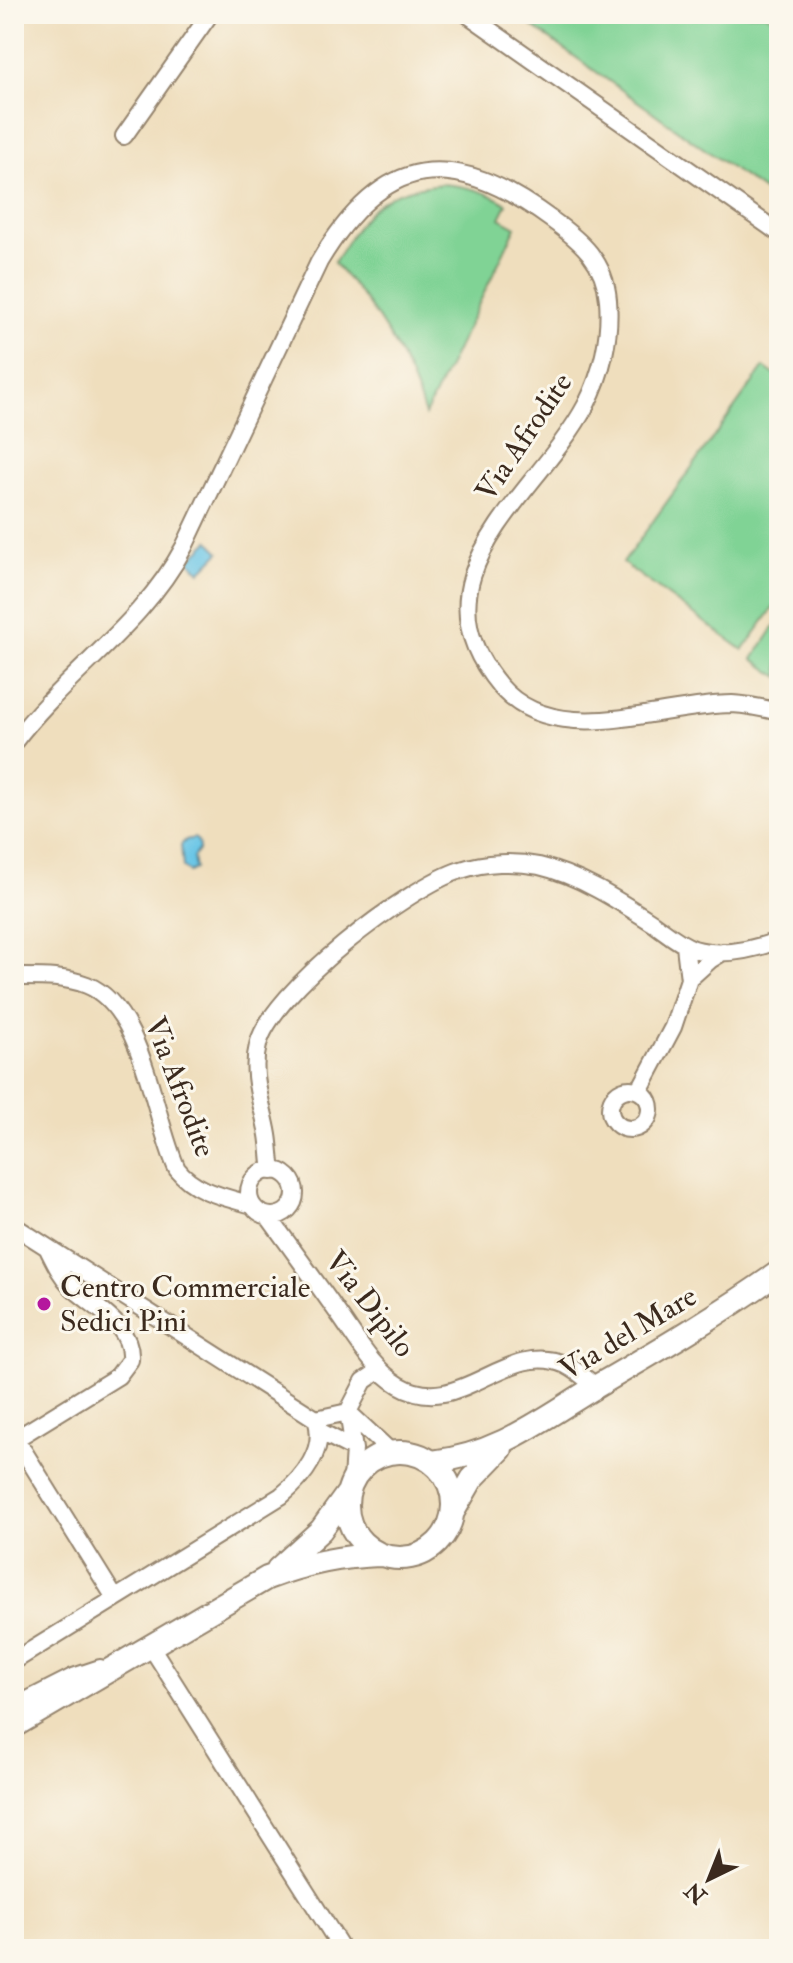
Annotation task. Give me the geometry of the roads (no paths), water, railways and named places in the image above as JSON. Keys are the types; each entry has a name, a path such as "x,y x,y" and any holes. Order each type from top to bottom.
{"main road":[{"name":"Via del Mare","path":"432,1462 465,1457 507,1442 674,1342 779,1272"},
{"name":"Via del Mare","path":"453,1512 472,1479 507,1442"},
{"path":"14,1726 267,1578 310,1563 358,1555 412,1557 427,1551 448,1528 453,1512 449,1484 432,1462 419,1455 391,1452 375,1457 362,1467 321,1530 267,1578"},
{"path":"350,1487 347,1513 353,1530 364,1545 380,1555"}],"street":[{"path":"124,136 210,14"},
{"path":"467,14 779,233"},
{"name":"Via Afrodite","path":"14,742 136,616 168,576 319,262 345,222 378,191 405,178 440,171 464,173 496,185 562,228 583,244 597,262 608,297 606,345 592,392 563,441 488,539 470,577 466,603 469,626 486,665 503,689 520,703 541,713 569,719 613,719 731,704 779,712"},
{"path":"272,1171 255,1065 259,1038 268,1021 286,998 329,958 413,894 440,878 466,868 499,864 550,869 619,902 685,946 701,951 747,951 779,940"},
{"path":"639,1091 673,1027 689,979 685,946"},
{"path":"689,979 724,952"},
{"name":"Via Afrodite","path":"14,977 53,977 75,981 98,991 113,1003 133,1035 177,1169 188,1181 203,1189 252,1205"},
{"path":"272,1171 286,1176 294,1188 293,1202 284,1213 273,1216 262,1214 252,1205 249,1191 263,1173 272,1171"},
{"name":"Via Dipilo","path":"273,1216 284,1239 380,1370 404,1388 420,1394 436,1395 468,1387 517,1363 546,1360 567,1365 596,1387"},
{"path":"14,1226 354,1449"},
{"path":"47,1247 69,1284 114,1323 129,1347 130,1360 118,1376 15,1439 115,1598"},
{"path":"350,1487 354,1449 348,1412 364,1381 380,1370"},
{"path":"319,1426 348,1412"},
{"path":"348,1412 391,1452"},
{"path":"14,1661 281,1496 304,1472 314,1454 319,1426"},
{"path":"150,1645 342,1949"},
{"path":"14,1707 73,1677 124,1660"}],"water":[{"path":"209,541 220,552 200,572 189,560"},
{"path":"194,838 198,841 199,849 193,857 195,869 189,872 183,867 181,845"}],"place":[{"name":"Centro Commerciale Sedici Pini","path":"44,1304"}]}
